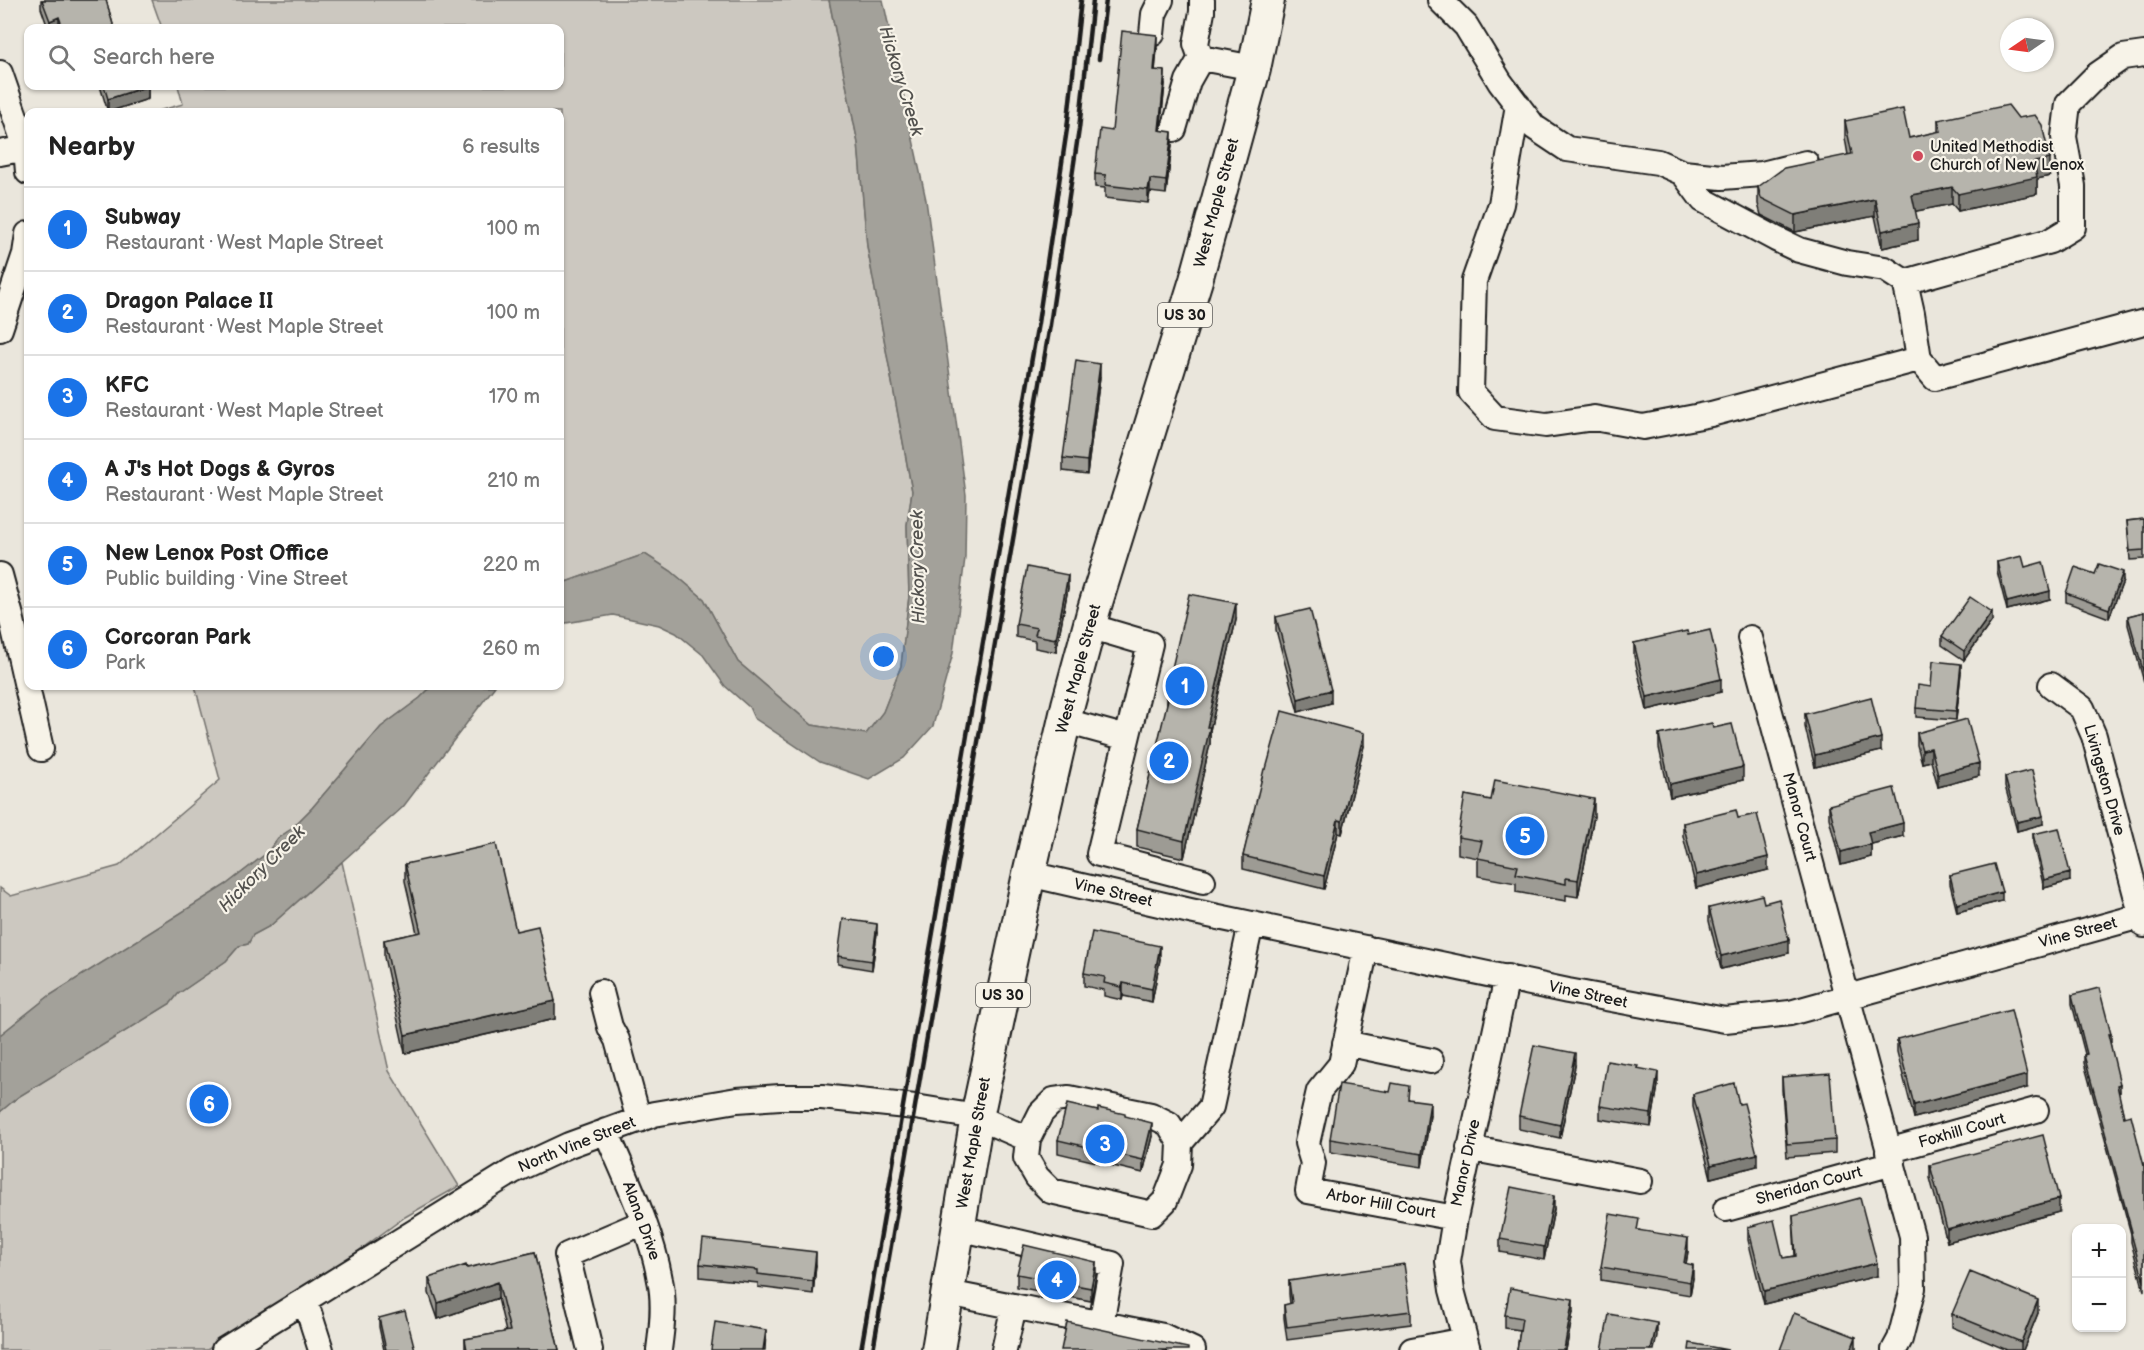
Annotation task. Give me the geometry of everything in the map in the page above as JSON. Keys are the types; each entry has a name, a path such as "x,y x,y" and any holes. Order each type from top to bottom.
{"main road":[{"name":"West Maple Street","path":"938,1350 977,1117 1029,874 1065,721 1089,626 1196,280 1254,68 1268,0"}],"street":[{"path":"1152,34 1154,14 1161,0"},
{"path":"1174,129 1188,81 1201,58 1196,44 1202,0"},
{"path":"1440,0 1466,26 1500,82 1534,127 1567,149 1658,162 1683,173 1722,177 1762,174 1806,163"},
{"path":"1905,282 2050,242 2073,227 2073,186 2064,137 2068,104 2097,75 2123,57 2144,54"},
{"path":"1201,58 1254,68"},
{"path":"0,73 24,142"},
{"path":"1518,105 1501,204 1474,281 1471,392 1495,418 1546,425 1594,418 1643,428 1711,414 1919,359"},
{"path":"0,153 24,148"},
{"path":"1683,173 1703,200 1776,239 1799,250 1828,258 1885,269 1905,282 1919,359 1935,378 2144,322"},
{"path":"0,329 24,257"},
{"path":"0,575 24,673"},
{"path":"1089,626 1150,644 1098,854 1203,881"},
{"name":"Manor Court","path":"1750,638 1848,996"},
{"name":"Livingston Drive","path":"2051,685 2082,708 2094,736 2143,918"},
{"path":"28,690 41,748"},
{"path":"1065,721 1127,738"},
{"name":"Vine Street","path":"1029,874 1251,924 1661,1010 1725,1020 1790,1014 1848,996 2143,918"},
{"path":"1180,1143 1211,1107 1251,924"},
{"path":"1366,948 1345,1043 1431,1060"},
{"name":"Manor Drive","path":"1466,1345 1452,1290 1448,1262 1469,1148 1507,977"},
{"path":"601,992 639,1120"},
{"path":"1848,996 1912,1236 1913,1288 1902,1348"},
{"name":"Arbor Hill Court","path":"1345,1043 1341,1064 1319,1091 1307,1143 1312,1163 1308,1191 1455,1218"},
{"name":"North Vine Street","path":"224,1350 513,1171 569,1145 639,1120 694,1106 780,1097 822,1097 977,1117 1028,1138"},
{"path":"1069,1098 1151,1115 1169,1124 1180,1143 1179,1165 1165,1201 1152,1214 1051,1191 1036,1177 1026,1158 1028,1138 1041,1113 1054,1100 1069,1098"},
{"name":"Foxhill Court","path":"1891,1157 2036,1110"},
{"name":"Alana Drive","path":"606,1131 644,1222 661,1282 662,1328 659,1350"},
{"path":"1469,1148 1640,1181"},
{"name":"Sheridan Court","path":"1726,1209 1891,1157"},
{"path":"590,1350 567,1255 644,1222"},
{"path":"959,1228 1112,1264 1101,1324"},
{"path":"948,1293 1163,1336 1193,1350"},
{"path":"305,1300 321,1350"},
{"path":"1004,1350 1014,1306"},
{"path":"1412,1350 1466,1345"}],"shaded area":[{"path":"152,0 829,0 858,143 867,246 912,491 907,525 909,596 901,666 883,712 866,734 812,725 738,662 704,599 671,571 645,554 564,583 564,108 168,108 183,104 179,90 564,90 564,24 161,24"},
{"path":"196,690 428,690 381,727 312,808 290,830 278,838 267,853 227,884 49,996 0,1035 0,888 11,896 119,866 220,780"},
{"path":"342,862 389,1071 459,1186 405,1217 327,1274 207,1350 0,1350 0,1112 18,1097 171,1003 178,994 226,961 239,946 248,944 253,935 270,926"}],"water":[{"name":"Hickory Creek","path":"829,0 883,0 926,200 966,495 965,558 953,653 933,726 904,758 869,779 820,762 754,718 749,707 725,686 703,655 676,633 659,625 613,615 564,623 564,583 645,554 671,571 704,599 738,662 812,725 866,734 883,712 901,666 909,596 907,525 912,491 867,246 858,143"},
{"name":"Hickory Creek","path":"428,690 492,690 403,807 270,926 253,935 248,944 239,946 226,961 178,994 171,1003 18,1097 0,1112 0,1035 49,996 227,884 267,853 278,838 290,830 312,808 381,727"}],"building":[{"path":"42,0 106,0 113,24 62,24 59,17 50,21"},
{"path":"1122,31 1157,35 1154,70 1165,71 1159,130 1172,132 1166,181 1150,179 1148,190 1105,185 1106,175 1095,174 1100,129 1112,131"},
{"path":"105,90 136,90 108,99"},
{"path":"2008,105 2018,118 2035,115 2042,125 2050,159 2034,162 2037,177 1958,194 1952,187 1912,195 1918,223 1882,231 1875,199 1795,215 1761,198 1758,187 1784,168 1852,154 1845,121 1903,109 1909,138 1941,131 1938,120"},
{"path":"1076,360 1100,364 1087,461 1063,458"},
{"path":"2144,519 2144,550 2130,551 2127,521"},
{"path":"2022,556 2025,567 2043,562 2050,591 2007,602 1997,562"},
{"path":"2099,564 2123,572 2109,609 2066,593 2075,567 2095,574"},
{"path":"1027,567 1068,575 1056,639 1035,635 1037,628 1016,624"},
{"path":"1189,594 1236,603 1207,727 1210,727 1184,841 1137,829 1170,691 1167,690"},
{"path":"1970,597 1992,612 1964,651 1942,636"},
{"path":"1310,609 1331,690 1298,699 1276,617"},
{"path":"2144,612 2144,674 2128,616"},
{"path":"1710,630 1721,679 1647,697 1634,643 1687,631 1688,635"},
{"path":"1933,661 1961,664 1956,711 1916,708 1918,685 1931,687"},
{"path":"1871,697 1881,738 1815,755 1805,714"},
{"path":"1282,711 1364,733 1342,821 1338,820 1324,876 1243,856 1264,769 1266,769"},
{"path":"1967,719 1979,763 1938,774 1931,748 1922,750 1917,733"},
{"path":"1712,723 1713,728 1732,724 1743,767 1670,784 1659,735"},
{"path":"2032,770 2043,816 2017,822 2005,777"},
{"path":"1495,780 1594,799 1578,880 1566,878 1566,884 1516,874 1518,866 1478,858 1482,841 1458,837 1465,795 1491,800"},
{"path":"1894,788 1903,823 1868,832 1871,844 1841,852 1829,805"},
{"path":"1736,810 1738,818 1757,814 1768,857 1696,875 1683,823"},
{"path":"2059,828 2070,873 2044,880 2033,834"},
{"path":"496,844 516,931 538,926 555,1001 405,1035 384,940 421,932 405,864"},
{"path":"1994,864 2002,892 1957,904 1950,875"},
{"path":"1762,895 1764,903 1779,899 1789,940 1721,956 1709,908"},
{"path":"843,919 877,924 872,961 838,956"},
{"path":"1092,932 1160,946 1152,989 1123,983 1122,987 1104,983 1105,977 1084,973"},
{"path":"2099,988 2111,1034 2108,1034 2120,1084 2117,1085 2124,1117 2131,1115 2144,1166 2144,1282 2084,1055 2087,1054 2072,995"},
{"path":"2011,1010 2027,1075 1914,1105 1897,1039"},
{"path":"1534,1045 1575,1053 1560,1125 1519,1116"},
{"path":"1607,1061 1658,1072 1651,1114 1600,1106"},
{"path":"1830,1073 1835,1140 1787,1144 1782,1077"},
{"path":"1392,1083 1409,1086 1408,1099 1430,1102 1422,1154 1330,1139 1339,1084 1390,1092"},
{"path":"1734,1083 1739,1104 1744,1103 1757,1154 1711,1165 1693,1094"},
{"path":"1067,1104 1125,1114 1125,1116 1152,1123 1143,1160 1058,1140"},
{"path":"2043,1135 2059,1199 1947,1229 1930,1165"},
{"path":"1511,1187 1554,1196 1544,1247 1500,1239"},
{"path":"1860,1198 1877,1263 1764,1291 1748,1227 1774,1220 1783,1258 1796,1256 1793,1216"},
{"path":"1610,1214 1639,1219 1637,1230 1688,1238 1684,1263 1693,1265 1690,1282 1601,1267"},
{"path":"703,1239 816,1252 813,1281 758,1274 758,1270 700,1264"},
{"path":"1024,1245 1096,1262 1091,1288 1017,1274"},
{"path":"535,1252 559,1350 467,1350 465,1339 510,1331 498,1282 438,1303 429,1278 466,1265 467,1268"},
{"path":"1404,1264 1411,1311 1287,1327 1284,1305 1292,1303 1289,1281"},
{"path":"1970,1272 2038,1300 2021,1342 1952,1314"},
{"path":"1510,1288 1573,1299 1564,1350 1517,1350 1522,1318 1505,1315"},
{"path":"405,1311 415,1350 386,1350 379,1318"},
{"path":"1794,1313 1856,1337 1851,1350 1780,1350"},
{"path":"1609,1314 1657,1323 1651,1350 1602,1350"},
{"path":"715,1322 766,1330 763,1350 711,1350"},
{"path":"1067,1322 1188,1348 1188,1350 1061,1350"},
{"path":"1690,1343 1728,1350 1689,1350"}],"railway":[{"path":"861,1350 1038,323 1067,129 1081,0"},
{"path":"873,1350 1050,325 1079,129 1093,0"},
{"path":"1099,59 1106,0"}],"place":[{"name":"United Methodist Church of New Lenox","path":"1918,156"},
{"name":"Subway","path":"1185,686"},
{"name":"Dragon Palace II","path":"1169,761"},
{"name":"New Lenox Post Office","path":"1525,836"},
{"name":"Corcoran Park","path":"209,1104"},
{"name":"KFC","path":"1105,1144"},
{"name":"A J's Hot Dogs & Gyros","path":"1057,1280"}]}
